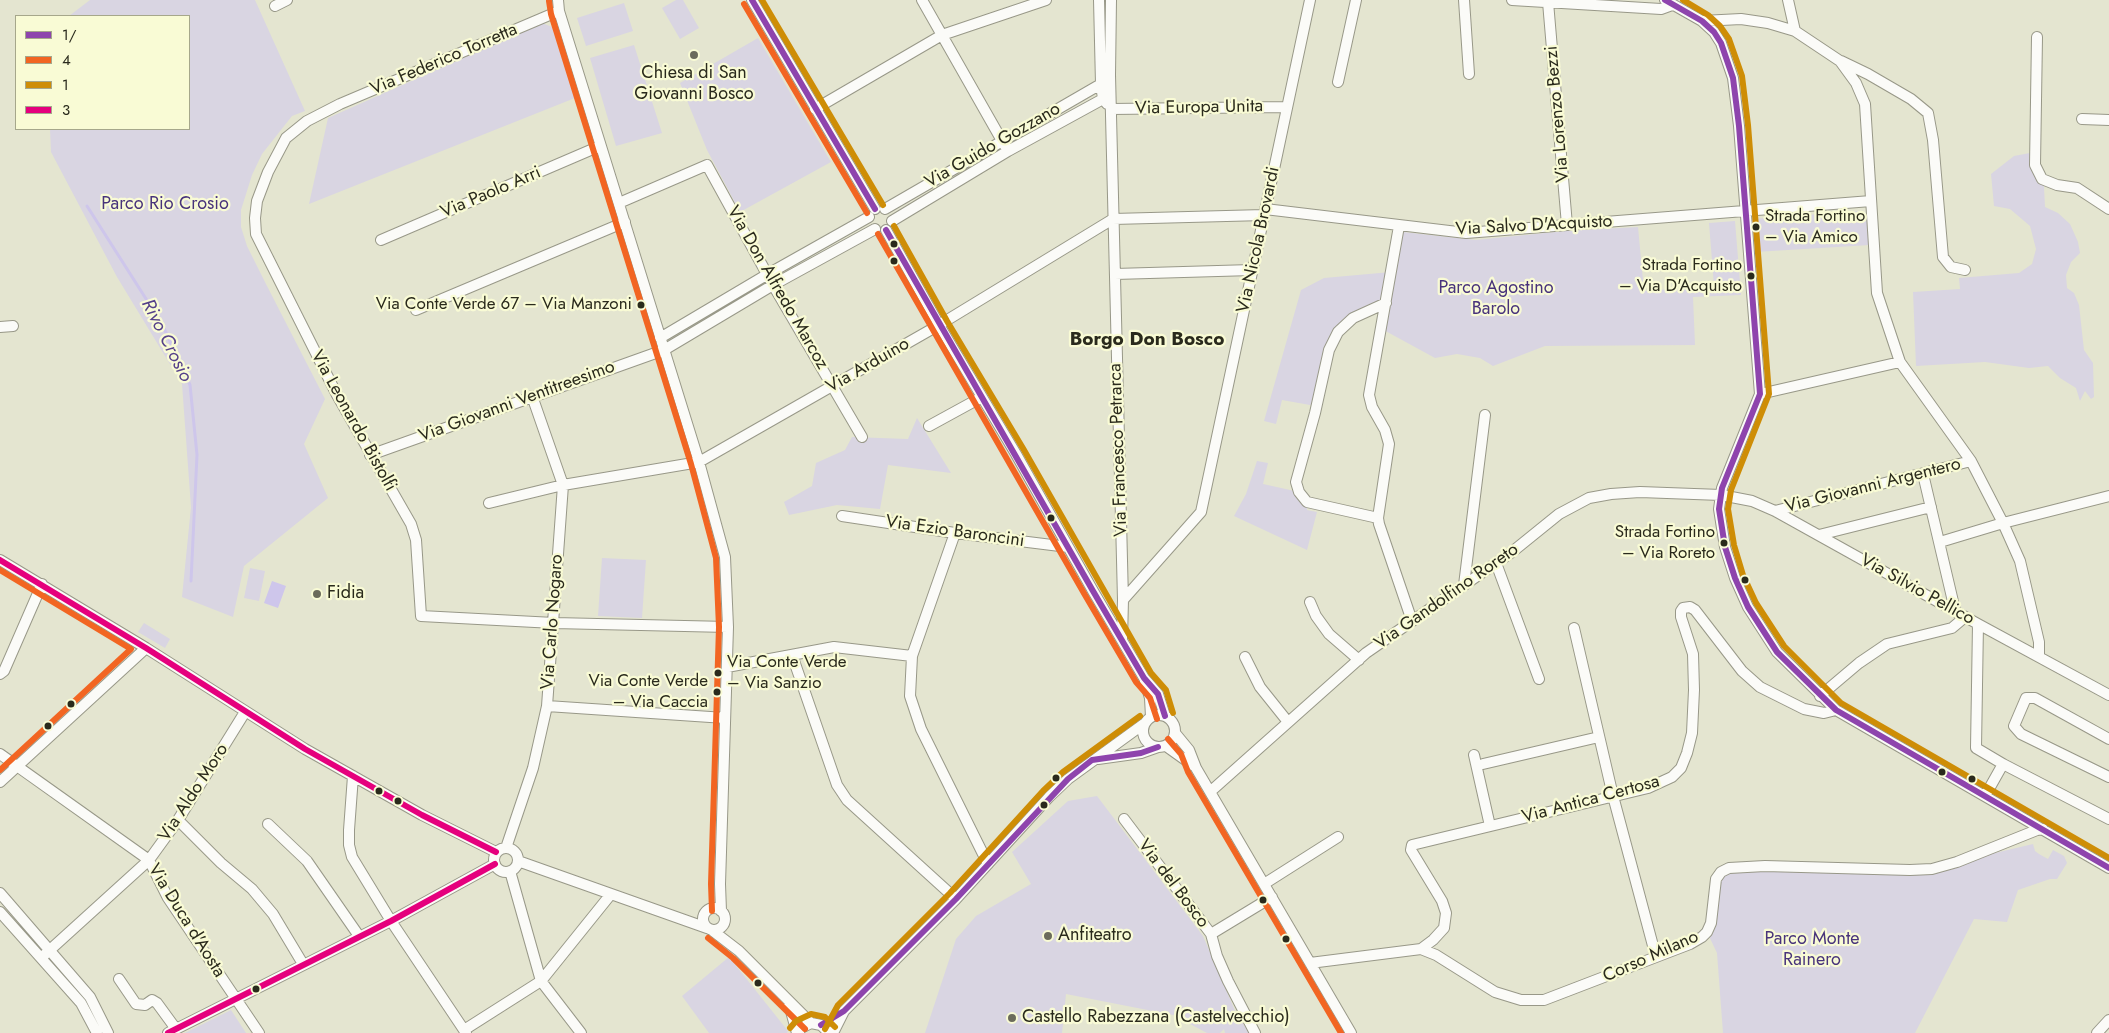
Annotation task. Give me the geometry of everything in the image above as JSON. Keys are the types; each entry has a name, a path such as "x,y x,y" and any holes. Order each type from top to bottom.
{"street":[{"path":"275,6 286,0"},
{"path":"752,0 876,212"},
{"path":"922,0 1008,151"},
{"path":"815,108 942,35 1046,0"},
{"path":"1099,0 1101,84 1104,99 1111,109"},
{"name":"Via Francesco Petrarca","path":"1111,0 1111,109 1123,600 1122,640"},
{"name":"Via Nicola Brovardi","path":"1123,600 1201,512 1310,0"},
{"path":"1338,82 1356,0"},
{"path":"1464,0 1469,74"},
{"path":"1512,0 1661,9 1668,2 1702,21 1721,43 1733,78 1739,126 1760,394 1720,495 1720,516 1725,547 1745,600 1777,652 1836,710 2109,868"},
{"path":"1788,0 1795,31"},
{"name":"Via Lorenzo Bezzi","path":"1548,2 1567,225"},
{"path":"558,5 699,462 725,557 728,628 720,884 721,911"},
{"name":"Via Federico Torretta","path":"256,234 254,218 257,201 268,172 286,138 307,121 329,109 558,5"},
{"path":"1702,21 1741,19 1768,23 1795,31 1840,60 1876,78 1911,99 1928,113 1933,140 1943,257 1952,267 1965,270"},
{"path":"2037,37 2035,165 2042,179 2057,185 2077,188 2106,209 2109,209"},
{"path":"1840,60 1856,83 1865,104 1877,293 1900,362 1971,461 2020,561 2039,642 2039,657"},
{"name":"Via Guido Gozzano","path":"660,338 768,274 1101,84"},
{"name":"Via Guido Gozzano","path":"889,225 1008,151 1104,99"},
{"name":"Via Europa Unita","path":"1111,109 1287,107"},
{"path":"2082,119 2109,120"},
{"name":"Via Paolo Arri","path":"381,240 600,146"},
{"name":"Via Don Alfredo Marcoz","path":"619,202 707,165 862,437"},
{"name":"Via Salvo D'Acquisto","path":"1113,219 1264,212 1466,233 1872,201"},
{"path":"876,212 891,214 889,225 939,325 1144,678 1158,694 1165,716 1173,723 1175,733 1189,750 1196,768 1351,1033"},
{"path":"876,212 870,224 875,229 889,225"},
{"name":"Via Arduino","path":"490,503 563,485 699,462 939,325 1113,219"},
{"path":"416,310 624,222"},
{"path":"1399,226 1369,395 1389,444 1378,518 1412,621"},
{"name":"Via Giovanni Ventitreesimo","path":"370,455 664,350 774,285 875,229"},
{"name":"Via Leonardo Bistolfi","path":"256,234 293,310 370,455 411,524 416,540 420,616 554,623"},
{"path":"1115,274 1252,270"},
{"path":"1378,518 1307,502 1299,492 1296,482 1315,413 1329,350 1338,332 1353,318 1386,303"},
{"path":"0,326 13,326"},
{"path":"1760,394 1900,362"},
{"name":"Via Carlo Nogaro","path":"501,850 533,768 547,706 554,623 563,485 532,396"},
{"path":"929,426 982,397"},
{"path":"1464,585 1485,415"},
{"name":"Via Giovanni Argentero","path":"1775,511 1971,461"},
{"path":"1923,474 1955,610"},
{"name":"Via Gandolfino Roreto","path":"1211,791 1359,660 1496,563 1559,514 1589,498 1611,494 1640,492 1720,495"},
{"name":"Via Silvio Pellico","path":"1720,495 1752,501 1775,511 2109,695"},
{"path":"1940,542 2003,523 2109,496"},
{"path":"1819,535 1931,507"},
{"name":"Via Ezio Baroncini","path":"842,516 1068,547"},
{"path":"955,533 912,656 910,696 921,729 988,864"},
{"path":"0,560 146,648 245,712 422,815 501,850 514,850 518,861 510,871 502,871 495,864 494,858 501,850"},
{"path":"1496,563 1539,679"},
{"path":"0,674 4,671 42,584"},
{"path":"1310,602 1316,616 1329,634 1359,660"},
{"name":"Via Antica Certosa","path":"1421,949 1444,928 1446,913 1442,901 1412,851 1411,846 1648,788 1665,781 1677,773 1684,761 1692,733 1693,654 1681,615 1681,610 1686,607 1695,610 1742,671 1760,687 1804,709 1824,713 1836,710"},
{"path":"1820,696 1859,663 1887,644 1952,628 1965,617"},
{"path":"554,623 728,628"},
{"path":"1978,624 1976,748 2109,819"},
{"path":"1574,628 1613,796 1656,957"},
{"path":"727,667 834,646 912,656"},
{"path":"0,782 146,648"},
{"path":"792,655 837,785 847,800 956,899"},
{"path":"1245,657 1260,687 1288,722"},
{"path":"1144,678 1150,698 1148,720 1143,728 1144,738 1148,743 1162,746 1196,768"},
{"path":"2109,739 2035,698 2026,698 2014,726 2021,734 2109,777"},
{"path":"547,706 725,718"},
{"name":"Via Aldo Moro","path":"45,955 149,860 178,820 245,712"},
{"path":"833,1033 844,1012 956,899 1049,797 1092,760 1155,715 1165,716"},
{"path":"1092,760 1141,753 1162,746 1173,738 1175,733"},
{"path":"1483,764 1599,737"},
{"name":"Via Duca d'Aosta","path":"0,754 149,860 168,898 259,1033"},
{"path":"1474,755 1490,826"},
{"path":"1985,796 2003,764"},
{"path":"353,776 349,845 352,858 391,921 465,1031 541,981 611,894"},
{"name":"Via del Bosco","path":"1124,819 1211,934 1228,981 1255,1033"},
{"path":"178,820 221,863 252,889 273,914 303,964"},
{"path":"268,824 307,861 359,936"},
{"name":"Corso Milano","path":"1421,949 1436,955 1495,992 1532,1001 1553,998 1690,944 1707,932 1712,918 1716,880 1722,872 1734,867 1932,869 1951,864 2043,829"},
{"path":"1264,884 1338,837"},
{"path":"518,861 674,918 710,929 720,929 725,917 716,908 694,918 674,918"},
{"path":"119,979 136,1004 145,1005 152,1000 157,1003 172,1031 391,921 495,864"},
{"path":"510,871 541,981 581,1033"},
{"path":"720,884 703,919 710,929 739,951 789,1003 829,1033"},
{"path":"0,893 81,1003 97,1033"},
{"path":"1211,934 1272,897"},
{"path":"0,912 90,996 108,1033"},
{"path":"724,923 739,951"},
{"path":"1310,963 1421,949"},
{"path":"789,1003 798,1033"},
{"path":"798,1033 801,1028 844,1012"},
{"path":"2097,1033 2109,1020"}],"green space":[{"name":"Parco Rio Crosio","path":"90,0 255,0 305,111 292,116 262,154 252,175 241,210 241,227 247,246 325,399 304,444 328,498 244,566 233,617 182,597 191,507 182,384 117,277 51,152 50,130 190,130 190,15 70,15"},
{"path":"676,0 683,0 699,28 680,39 662,8"},
{"path":"624,3 633,31 586,46 577,18"},
{"path":"542,23 552,27 575,98 309,204 328,118"},
{"path":"758,38 831,162 740,212 707,150 680,83"},
{"path":"634,45 662,133 616,146 590,58"},
{"path":"2035,152 2044,187 2045,207 2058,213 2070,224 2078,242 2080,253 2071,262 2066,275 2067,288 2074,293 2079,305 2084,350 2093,363 2094,397 2091,399 2085,391 2080,401 2076,388 2060,378 2048,366 2029,368 1985,362 1916,366 1913,292 1960,289 1959,278 2019,273 2032,264 2036,249 2030,226 2010,209 1994,206 1991,174 2014,156"},
{"path":"1861,211 1867,213 1870,245 1755,252 1752,219"},
{"name":"Parco Agostino Barolo","path":"1735,221 1741,295 1693,297 1695,345 1545,346 1493,366 1480,358 1457,354 1435,358 1380,328 1386,304 1338,332 1318,400 1310,405 1282,400 1276,424 1264,421 1301,290 1324,278 1391,272 1403,232 1476,240 1565,231 1638,227 1644,291 1714,286 1709,223"},
{"path":"917,418 951,473 888,465 880,509 837,505 789,515 784,502 812,486 816,463 845,450 852,437 908,439"},
{"path":"1257,461 1268,463 1263,484 1299,492 1307,502 1307,510 1317,512 1307,550 1234,516 1246,494"},
{"path":"602,558 646,560 642,618 598,616"},
{"path":"250,568 265,571 259,601 244,598"},
{"path":"144,623 170,639 165,648 138,632"},
{"path":"1097,796 1203,936 1236,1013 1249,1033 1225,1033 1224,1029 1220,1033 1207,1033 1173,1015 1066,994 1062,1033 925,1033 956,939 976,916 1031,884 1012,852 1068,801"},
{"name":"Parco Monte Rainero","path":"2033,844 2035,851 2039,854 2048,859 2053,850 2064,856 2067,863 2057,879 2050,879 2018,890 2007,922 1974,919 1915,1033 1723,1033 1717,953 1707,932 1715,884 1725,870 1910,870 1957,862"},
{"path":"729,957 788,1031 787,1033 709,1033 682,996"},
{"path":"231,1010 246,1033 185,1033"}],"shaded area":[{"path":"272,581 286,586 278,608 264,603"}],"waterway":[{"name":"Rivo Crosio","path":"87,206 162,324 190,385 197,455 191,581"}],"transit line":[{"name":"1/","path":"752,0 875,209"},
{"name":"1","path":"762,0 883,205"},
{"name":"1/","path":"1665,0 1702,21 1714,32 1721,43 1733,78 1739,126 1760,394 1722,488 1719,509 1725,547 1735,578 1748,607 1777,652 1836,710 2109,868"},
{"name":"1","path":"1683,0 1708,15 1720,26 1729,39 1742,76 1748,125 1769,394 1731,490 1728,509 1734,545 1743,575 1756,603 1784,646 1841,703 2109,858"},
{"name":"4","path":"549,1 551,14 691,464 716,558 719,627 711,884 712,911"},
{"name":"4","path":"744,4 867,213"},
{"name":"1","path":"894,226 1151,673 1166,690 1173,713"},
{"name":"1/","path":"886,230 1093,591 1144,678 1158,694 1165,716"},
{"name":"4","path":"878,234 1085,595 1136,682 1150,698 1157,719"},
{"name":"3","path":"0,560 146,648 305,749 422,815 496,852"},
{"name":"4","path":"0,570 131,649 0,770"},
{"name":"1","path":"825,1029 838,1005 950,893 1043,791 1063,772 1140,716"},
{"name":"4","path":"1168,739 1181,754 1188,772 1341,1033"},
{"name":"1/","path":"821,1025 844,1011 956,899 1068,779 1092,760 1141,753 1158,747"},
{"name":"3","path":"168,1033 391,921 495,864"},
{"name":"4","path":"708,938 733,958 805,1029"},
{"name":"1","path":"790,1028 796,1021 811,1014 825,1017 835,1027"}],"place":[{"name":"Chiesa di San Giovanni Bosco","path":"694,55"},
{"name":"Strada Fortino – Via Amico","path":"1756,227"},
{"name":"Strada Fortino – Via D'Acquisto","path":"1751,276"},
{"name":"Via Conte Verde 67 – Via Manzoni","path":"641,305"},
{"name":"Strada Fortino – Via Roreto","path":"1724,543"},
{"name":"Fidia","path":"317,594"},
{"name":"Via Conte Verde – Via Sanzio","path":"718,673"},
{"name":"Via Conte Verde – Via Caccia","path":"717,692"},
{"name":"Anfiteatro","path":"1048,936"},
{"name":"Castello Rabezzana (Castelvecchio)","path":"1012,1018"}],"district":[{"name":"Borgo Don Bosco","path":"1147,340"}]}
